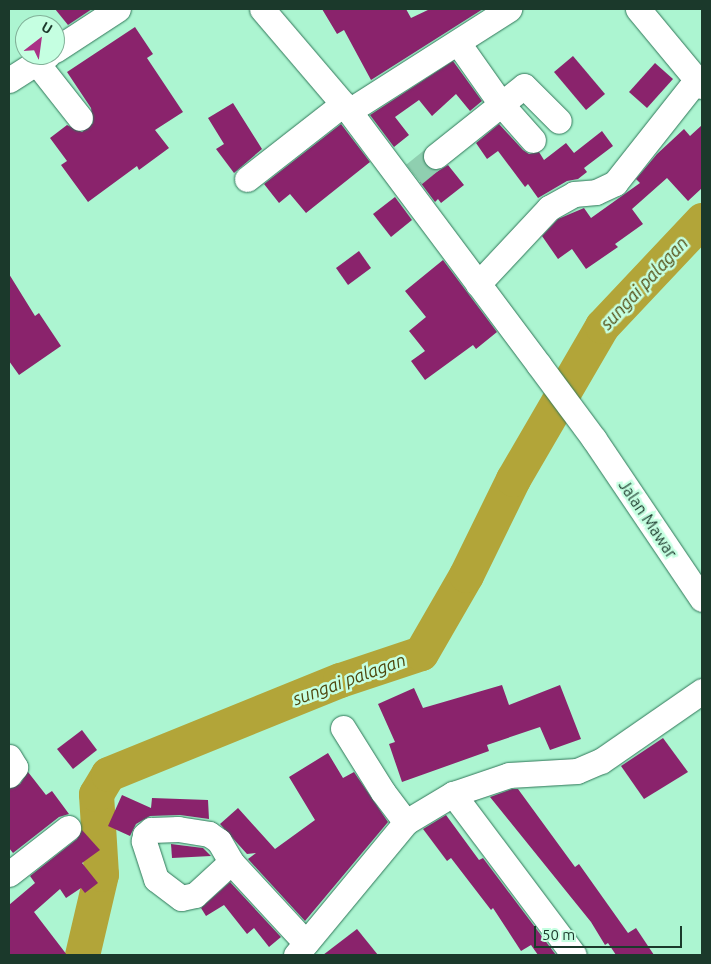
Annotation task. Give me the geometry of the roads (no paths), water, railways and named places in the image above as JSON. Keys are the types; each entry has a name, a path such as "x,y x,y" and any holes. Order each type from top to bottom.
{"street":[{"path":"65,44 118,9"},
{"name":"Jalan Mawar","path":"262,9 408,178 478,284 594,439 702,599"},
{"path":"247,179 346,108 458,43 509,9"},
{"path":"478,284 549,208 574,194 596,192 615,183 699,82 638,9"},
{"path":"458,43 502,104 534,140"},
{"path":"9,80 32,65"},
{"path":"51,65 80,118"},
{"path":"436,156 524,86 559,121"},
{"path":"231,862 301,949 406,822 453,794 509,775 577,771 601,761 702,691"},
{"path":"343,728 383,792 406,822"},
{"path":"9,757 15,767 9,775"},
{"path":"453,794 574,955"},
{"path":"9,874 68,828"}],"waterway":[{"name":"sungai palagan","path":"82,955 101,874 96,794 108,774 340,680 421,653 466,575 513,479 602,326 702,220"}],"tunnel":[{"path":"414,174 436,156"}]}
